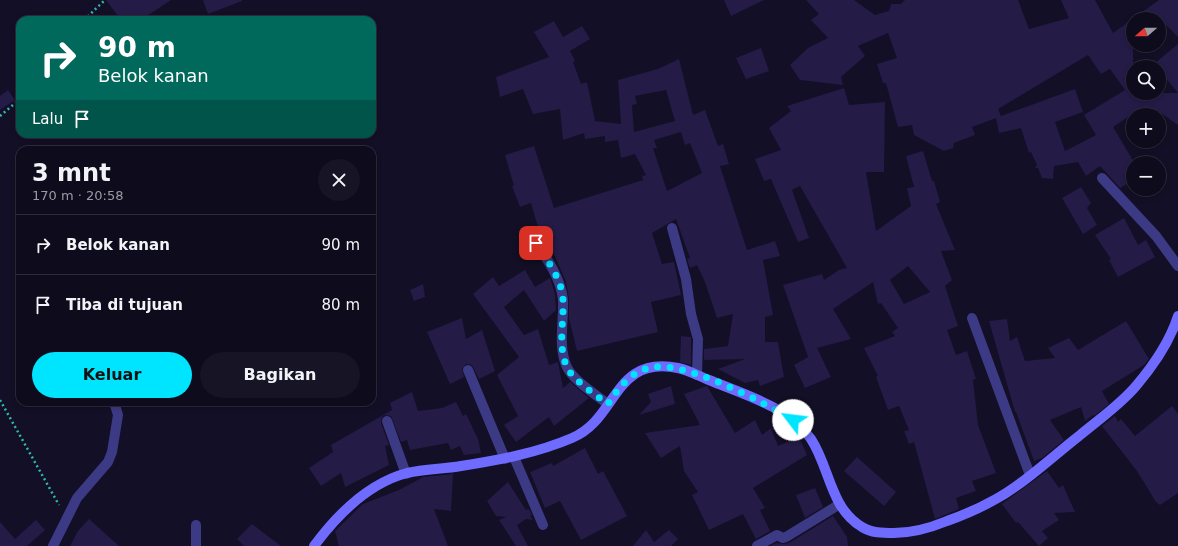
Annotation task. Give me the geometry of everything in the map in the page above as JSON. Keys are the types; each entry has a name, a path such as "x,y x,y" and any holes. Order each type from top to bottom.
{"main road":[{"path":"314,546 327,529 365,494 380,485 406,474 510,458 576,437 596,422 625,382 646,368 656,366 680,368 742,393 793,420 810,439 840,504 848,516 864,529 879,533 904,533 934,526 972,511 999,497 1030,475 1128,395 1146,374 1175,327 1178,316"}],"street":[{"path":"1102,178 1156,236 1178,266"},
{"path":"672,228 686,279 691,314 698,339 697,375"},
{"path":"536,243 558,280 561,290 563,304 561,329 566,365 579,380 608,404"},
{"path":"972,318 1030,475"},
{"path":"468,370 543,525"},
{"path":"53,546 77,498 108,462 115,442 118,415 115,406"},
{"path":"387,422 406,474"},
{"path":"757,546 772,536 777,535 783,538 786,537 840,504"},
{"path":"196,525 196,546"}],"path":[{"path":"88,16 105,0"},
{"path":"0,116 16,102"},
{"path":"0,400 66,518"}],"building":[{"path":"106,0 171,0 147,16 118,16"},
{"path":"203,0 242,0 242,1 208,14"},
{"path":"724,0 764,0 731,16"},
{"path":"806,0 854,0 875,15 889,11 891,4 901,4 905,0 1018,0 1029,29 1069,18 1061,0 1095,0 1113,33 1126,24 1126,52 1133,52 1133,60 1126,60 1126,100 1166,100 1166,93 1178,93 1178,125 1166,117 1166,108 1126,108 1126,118 1113,127 1130,156 1126,156 1126,185 1120,188 1100,166 1086,176 1078,162 1054,166 1053,179 1042,178 1038,168 1035,168 1037,165 1031,152 1029,153 1021,128 999,133 996,118 972,127 975,135 954,143 953,148 944,151 914,135 912,125 898,127 886,83 883,83 877,64 897,58 888,33 858,46 865,56 841,77 843,85 800,80 790,65 808,48 828,38 811,20 819,14","holes":["1088,55 1101,74 1110,69 1125,90 1084,115 1096,135 1065,151 1055,122 1083,112 1075,89 1001,116 998,109"]},
{"path":"1159,0 1178,0 1178,37 1166,25 1166,12 1142,12"},
{"path":"554,21 563,37 582,26 590,39 570,51 575,61 573,62 581,84 587,82 595,121 621,124 618,80 658,69 679,59 693,115 705,110 718,146 723,144 729,164 720,166 747,250 775,241 780,256 763,260 773,315 765,317 765,342 778,342 784,377 760,386 758,380 745,383 718,369 745,359 704,360 704,349 728,346 733,314 717,318 705,282 697,265 690,268 687,259 690,258 676,219 652,233 662,264 674,262 681,295 651,302 658,332 577,351 569,318 569,299 566,282 551,247 548,248 542,241 531,203 520,207 512,186 514,186 505,155 534,146 554,208 643,180 642,176 646,175 635,154 621,158 618,140 605,142 605,136 585,139 584,133 563,140 560,109 533,114 523,89 500,97 496,77 549,57 534,32","holes":["666,90 675,121 634,132 632,105 637,104 635,96","681,132 685,145 690,143 702,173 667,191 653,148 657,148 654,140"]},
{"path":"1178,44 1178,93 1166,78 1166,60 1159,60"},
{"path":"761,48 769,71 746,79 736,58"},
{"path":"844,88 849,105 885,102 884,172 866,172 876,231 911,206 907,188 914,187 906,156 923,151 932,181 934,181 940,202 936,204 955,250 941,251 952,280 945,286 958,326 947,330 956,355 967,351 976,379 973,380 978,425 996,473 972,481 976,491 956,498 959,509 935,519 914,442 909,444 904,431 909,430 899,406 888,410 876,377 878,376 864,348 895,336 892,332 898,328 881,303 878,304 873,282 833,309 851,339 817,348 831,377 805,388 794,365 808,357 783,285 822,274 824,280 839,270 847,268 800,186 792,190 809,238 798,242 771,179 764,181 755,159 781,150 769,128 791,111 787,106","holes":["908,266 930,292 904,304 890,280"]},
{"path":"8,90 15,100 0,110 0,96"},
{"path":"1081,187 1091,203 1087,208 1097,225 1083,234 1062,198"},
{"path":"1124,218 1138,245 1146,240 1155,257 1118,277 1109,260 1111,259 1095,235"},
{"path":"525,270 535,287 550,278 555,294 556,310 544,321 524,290 504,307 524,335 538,329 549,365 558,362 563,388 570,382 589,398 554,426 549,417 516,442 504,425 518,416 497,375 519,357 473,294 493,277 499,286"},
{"path":"423,284 425,297 414,301 410,290"},
{"path":"462,318 466,339 482,330 495,371 479,379 472,365 466,364 462,369 464,377 450,384 427,332"},
{"path":"1007,319 1010,341 1017,337 1025,361 1055,358 1048,348 1069,338 1078,350 1126,321 1149,359 1144,365 1102,391 1109,404 1094,416 1093,415 1085,421 1081,407 1050,420 1064,440 1042,458 1034,461 1015,412 989,321"},
{"path":"681,336 691,337 691,365 680,362"},
{"path":"671,386 675,404 639,415 651,402 648,394"},
{"path":"707,386 735,433 755,420 762,435 771,428 778,446 799,437 807,455 753,488 765,508 760,510 770,531 756,539 743,514 709,530 692,495 698,492 684,471 680,446 661,458 645,433 700,425 684,394"},
{"path":"412,392 418,411 442,408 456,402 463,416 466,414 478,439 481,453 464,455 460,446 451,450 448,443 410,450 407,440 401,442 391,416 385,415 382,417 381,423 389,445 385,446 389,465 345,487 341,473 321,486 309,468 333,452 331,445 392,410 390,403"},
{"path":"1172,406 1178,414 1178,493 1160,505 1156,502 1137,471 1102,426 1115,416 1118,422 1121,419 1135,436"},
{"path":"585,448 598,474 603,471 627,516 581,540 560,501 545,508 530,472 552,463 553,466"},
{"path":"857,457 896,492 884,506 844,471"},
{"path":"1047,471 1059,488 1063,485 1075,512 1054,513 1059,520 1042,531 1048,538 1039,546 1018,522 1016,523 1002,504"},
{"path":"453,474 451,511 434,509 448,546 339,546 335,531 363,504 399,490 423,477"},
{"path":"508,482 526,510 529,509 532,515 530,516 533,520 526,519 517,525 528,546 516,546 499,520 506,517 496,516 487,501"},
{"path":"815,488 823,507 805,518 796,495"},
{"path":"833,516 847,537 848,546 770,546 776,543 789,543"},
{"path":"89,519 119,546 70,546 78,531"},
{"path":"36,520 45,530 27,546 0,546 0,522 15,539"},
{"path":"252,524 281,546 244,546 237,539"},
{"path":"646,530 654,542 669,530 678,539 671,546 633,546"}],"route":[{"path":"536,243 558,280 561,290 563,304 561,329 563,353 566,365 572,374 608,404 616,391 625,382 646,368 656,366 680,368 742,393 768,405 793,420"}]}
